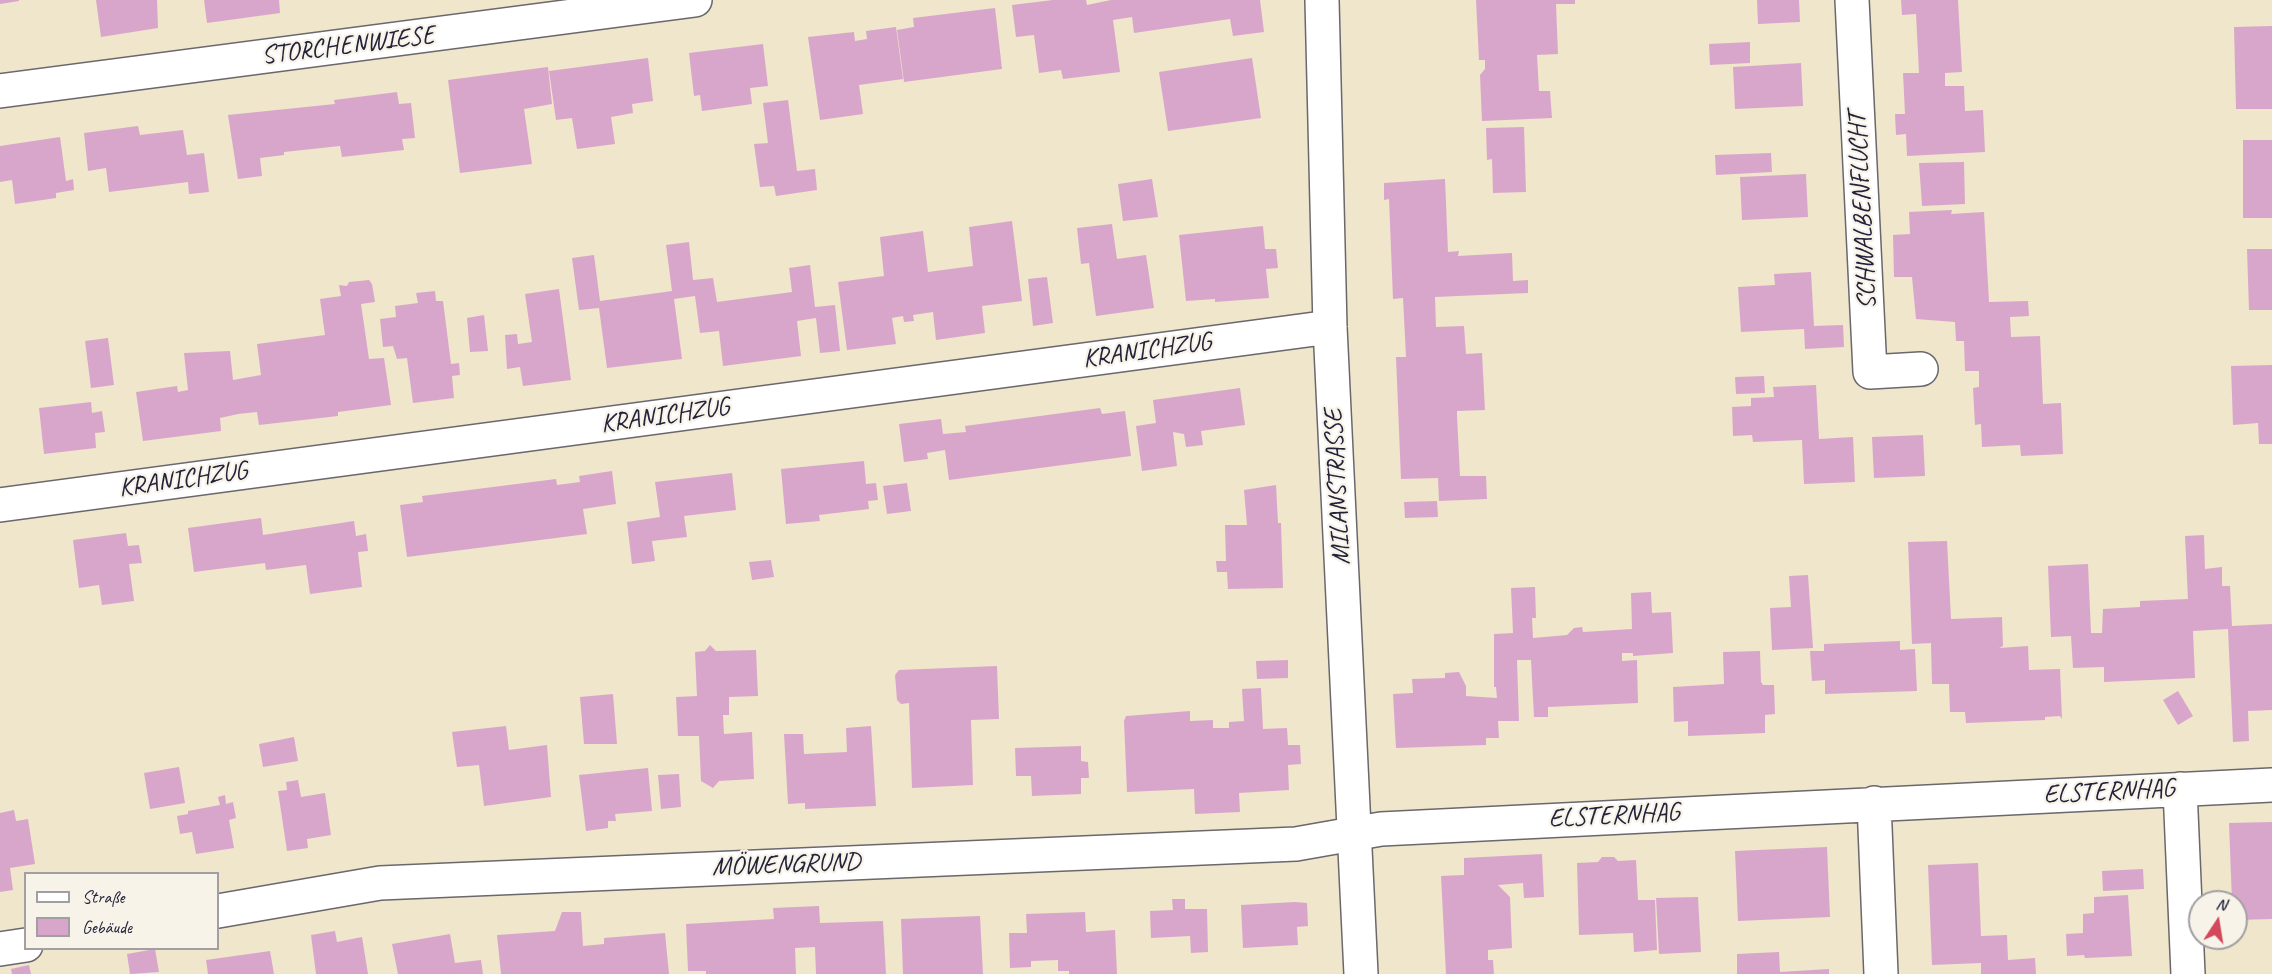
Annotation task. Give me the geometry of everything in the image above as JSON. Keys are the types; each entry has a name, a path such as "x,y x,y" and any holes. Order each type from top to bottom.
{"street":[{"name":"STORCHENWIESE","path":"0,91 695,0"},
{"name":"MILANSTRASSE","path":"1322,0 1330,327 1361,974"},
{"name":"SCHWALBENFLUCHT","path":"1852,0 1870,372 1921,369"},
{"name":"KRANICHZUG","path":"0,505 1330,327"},
{"name":"ELSTERNHAG","path":"1355,833 1393,828 2272,785"},
{"path":"2180,789 2188,974"},
{"path":"1874,803 1881,974"},
{"name":"MÖWENGRUND","path":"219,911 380,883 1296,844 1355,833"},
{"path":"0,949 24,945"}],"building":[{"path":"0,0 19,0 19,1 0,4"},
{"path":"96,0 157,0 158,28 101,37"},
{"path":"204,0 279,0 280,13 207,23"},
{"path":"1053,0 1086,0 1087,5 1111,0 1260,0 1264,32 1233,36 1230,19 1134,33 1132,17 1113,20 1120,72 1063,79 1061,70 1039,73 1034,35 1016,37 1012,5"},
{"path":"1476,0 1575,0 1575,4 1556,4 1558,54 1537,55 1539,91 1550,91 1552,118 1482,121 1480,75 1485,69 1485,60 1479,60"},
{"path":"1757,0 1799,0 1800,22 1758,24"},
{"path":"1901,0 1958,0 1962,72 1945,73 1945,86 1964,86 1965,111 1983,110 1985,152 1907,156 1906,134 1896,135 1895,114 1905,114 1903,73 1919,73 1916,14 1902,15"},
{"path":"995,8 1002,69 904,82 897,30 914,27 913,18"},
{"path":"2272,26 2272,109 2236,109 2234,27"},
{"path":"896,27 903,79 859,85 863,114 820,120 808,37 854,32 855,41 867,39 866,31"},
{"path":"1750,42 1750,63 1710,65 1709,44"},
{"path":"763,44 768,86 750,88 752,104 702,111 700,95 694,96 689,53"},
{"path":"648,58 653,101 632,104 633,113 611,117 615,144 577,149 572,118 556,120 549,71"},
{"path":"1252,58 1261,118 1168,131 1159,72"},
{"path":"1801,63 1803,106 1735,109 1733,67"},
{"path":"548,67 552,104 524,109 532,164 460,173 448,80"},
{"path":"397,92 399,104 411,103 415,138 402,139 404,150 342,157 340,146 284,152 284,155 260,158 262,176 238,179 228,115 335,104 334,100"},
{"path":"788,100 797,171 815,169 817,190 776,196 774,186 760,187 754,144 768,143 763,103"},
{"path":"138,126 140,135 183,130 187,155 204,153 209,192 189,194 188,182 109,192 106,168 88,171 84,133"},
{"path":"1524,127 1526,192 1493,193 1492,159 1487,160 1486,128"},
{"path":"60,137 66,181 73,179 74,190 56,193 56,198 15,204 12,180 0,182 0,146"},
{"path":"2243,140 2272,140 2272,218 2243,218"},
{"path":"1771,153 1772,172 1716,175 1715,155"},
{"path":"1964,162 1965,204 1922,206 1919,163"},
{"path":"1806,174 1808,217 1742,220 1740,177"},
{"path":"1152,179 1158,217 1123,221 1118,184"},
{"path":"1445,179 1448,252 1459,251 1458,256 1512,253 1513,281 1528,280 1528,293 1435,297 1436,327 1464,326 1466,354 1482,353 1485,410 1457,411 1457,415 1460,476 1486,476 1487,499 1439,501 1438,478 1401,479 1396,357 1406,357 1403,298 1393,299 1389,199 1384,200 1384,183"},
{"path":"1952,210 1951,214 1984,212 1989,302 2028,301 2029,316 2010,317 2011,337 2040,336 2043,404 2061,403 2063,454 2021,456 2020,445 1982,447 1981,424 1975,425 1973,388 1979,387 1979,371 1965,371 1964,341 1956,341 1955,322 1916,319 1912,277 1894,277 1893,235 1910,234 1909,212"},
{"path":"1012,221 1022,301 982,306 985,333 936,340 933,312 913,315 914,321 904,322 903,316 892,318 896,344 847,350 838,282 884,276 880,237 923,231 928,272 973,266 969,227"},
{"path":"1112,224 1117,259 1146,255 1154,308 1096,316 1089,263 1081,264 1077,228"},
{"path":"1263,226 1265,249 1276,249 1278,268 1266,269 1269,298 1215,302 1215,299 1186,301 1179,235"},
{"path":"689,242 693,280 713,278 717,302 792,292 789,268 810,265 815,307 835,305 840,351 820,353 816,318 797,321 801,356 723,366 719,331 700,333 695,296 674,299 682,359 607,368 599,308 579,310 572,258 594,255 600,301 672,291 666,245"},
{"path":"2247,249 2272,249 2272,310 2249,310"},
{"path":"1811,272 1814,326 1843,325 1844,347 1805,349 1804,329 1741,332 1738,287 1775,285 1774,274"},
{"path":"1047,277 1053,323 1033,326 1028,279"},
{"path":"369,280 372,284 375,302 361,304 369,359 384,358 391,405 338,412 338,416 259,425 257,412 238,414 220,418 221,431 143,441 136,392 177,386 178,392 188,390 184,353 230,351 233,380 261,375 257,344 325,335 320,299 341,296 339,285 347,286 349,282"},
{"path":"559,289 571,380 523,386 520,367 507,369 505,335 517,334 518,344 532,342 525,294"},
{"path":"435,291 436,301 443,301 451,364 459,363 460,375 452,376 454,398 413,403 407,358 397,359 393,346 383,347 380,319 396,317 395,306 418,303 416,293"},
{"path":"484,315 488,351 470,352 467,318"},
{"path":"108,338 114,385 91,388 85,341"},
{"path":"2272,365 2272,444 2259,444 2258,423 2233,425 2231,366"},
{"path":"1764,376 1765,393 1736,394 1735,377"},
{"path":"1816,385 1819,439 1853,437 1855,482 1804,484 1802,440 1753,442 1752,435 1733,436 1732,407 1751,406 1751,398 1774,397 1773,387"},
{"path":"1240,388 1245,425 1201,431 1203,445 1186,447 1184,434 1173,432 1177,466 1142,471 1136,426 1156,423 1153,400"},
{"path":"91,402 92,413 102,411 105,432 95,433 96,448 44,454 39,408"},
{"path":"1100,408 1102,414 1125,411 1131,456 949,480 945,450 927,453 928,459 904,462 899,424 941,419 943,434 966,432 965,426"},
{"path":"1923,435 1925,476 1874,478 1872,437"},
{"path":"864,461 866,484 876,483 878,500 868,501 869,509 819,515 820,521 786,524 781,469"},
{"path":"612,471 616,504 583,509 587,534 407,557 400,505 423,502 422,496 556,479 557,485 580,482 579,476"},
{"path":"732,473 736,510 684,516 687,537 652,541 655,561 632,564 627,522 660,517 655,482"},
{"path":"907,483 911,511 887,514 883,486"},
{"path":"1276,485 1278,523 1281,523 1283,588 1228,589 1227,572 1217,572 1216,561 1226,561 1225,525 1247,525 1244,490"},
{"path":"1437,501 1438,517 1405,518 1404,502"},
{"path":"261,518 263,535 354,521 356,536 366,534 368,551 358,552 362,587 310,594 306,565 266,570 265,563 194,572 188,528"},
{"path":"126,533 128,546 139,545 142,563 129,564 134,601 102,605 99,585 79,588 73,540"},
{"path":"2204,535 2205,569 2222,567 2222,586 2230,586 2232,626 2272,624 2272,710 2248,711 2249,741 2233,742 2228,629 2193,631 2195,678 2104,682 2104,667 2073,668 2071,636 2051,637 2048,566 2088,564 2091,633 2102,633 2103,609 2140,607 2140,601 2188,599 2185,536"},
{"path":"1947,541 1951,619 2002,617 2003,646 1999,648 2028,646 2029,670 2060,669 2062,719 2060,716 2045,717 2045,720 1966,723 1965,712 1950,712 1949,684 1932,684 1931,643 1912,644 1908,542"},
{"path":"771,560 774,577 752,580 749,562"},
{"path":"1808,575 1813,648 1772,650 1770,608 1791,607 1789,576"},
{"path":"1535,587 1536,618 1532,618 1533,638 1567,635 1574,628 1582,627 1583,632 1632,629 1631,593 1651,592 1652,613 1671,612 1673,653 1633,656 1633,653 1622,653 1622,661 1637,660 1638,703 1548,707 1548,717 1534,717 1531,660 1517,660 1519,721 1498,721 1499,738 1486,738 1486,745 1396,748 1393,694 1413,693 1412,679 1445,678 1445,673 1459,672 1466,686 1466,696 1497,698 1496,687 1494,687 1494,634 1513,633 1511,588"},
{"path":"1900,641 1900,650 1915,649 1917,691 1825,694 1825,680 1812,681 1810,651 1824,651 1824,644"},
{"path":"710,645 716,651 756,650 758,696 729,697 729,715 723,715 724,734 752,732 754,779 719,781 713,788 701,781 699,736 678,736 676,697 697,696 695,652 705,651"},
{"path":"1760,651 1761,682 1763,685 1774,685 1775,714 1765,715 1765,733 1688,736 1688,721 1674,722 1673,687 1724,684 1723,652"},
{"path":"1288,660 1288,678 1257,679 1256,661"},
{"path":"997,666 999,719 971,720 973,785 912,788 909,703 901,704 897,700 895,675 899,670"},
{"path":"1261,688 1263,729 1287,728 1288,745 1300,745 1301,764 1288,765 1289,790 1239,793 1240,812 1195,814 1194,789 1127,792 1124,721 1126,716 1190,711 1190,721 1213,720 1213,728 1229,728 1229,722 1244,721 1242,689"},
{"path":"2178,691 2193,716 2178,725 2163,700"},
{"path":"613,694 617,744 584,744 580,697"},
{"path":"506,726 509,750 547,745 551,797 484,806 479,765 457,767 452,732"},
{"path":"871,726 876,806 805,809 805,803 788,804 784,734 803,734 804,754 847,752 846,728"},
{"path":"294,737 298,761 263,767 259,744"},
{"path":"1081,746 1081,761 1088,762 1089,778 1081,778 1081,794 1032,796 1031,776 1016,776 1015,748"},
{"path":"179,767 185,803 150,809 144,773"},
{"path":"648,768 652,811 615,814 616,821 608,821 608,828 586,831 579,775"},
{"path":"679,774 681,807 661,809 658,775"},
{"path":"298,780 301,797 325,793 331,835 307,839 308,848 287,851 278,791 287,790 286,782"},
{"path":"225,795 226,804 233,802 236,818 229,820 234,848 196,854 192,832 180,834 177,816 188,814 188,811 220,805 218,797"},
{"path":"14,810 16,821 28,819 35,864 10,868 13,890 0,892 0,813"},
{"path":"2272,822 2272,919 2248,920 2248,890 2232,890 2229,823"},
{"path":"1827,847 1830,917 1738,921 1735,851"},
{"path":"1542,854 1544,897 1524,898 1523,883 1498,885 1510,897 1512,948 1488,950 1488,960 1493,960 1494,974 1446,974 1441,876 1464,875 1464,858"},
{"path":"1602,857 1614,857 1618,861 1636,860 1638,900 1655,900 1657,950 1634,952 1633,933 1579,935 1577,863 1598,862"},
{"path":"1978,863 1981,936 2007,935 2008,960 2035,958 2036,974 1981,974 1981,963 1932,965 1928,865"},
{"path":"2143,869 2144,889 2103,891 2102,871"},
{"path":"2128,895 2132,956 2085,958 2084,955 2067,956 2066,934 2083,933 2083,914 2094,913 2094,897"},
{"path":"1698,897 1701,952 1659,954 1656,898"},
{"path":"1172,899 1185,899 1185,909 1207,909 1208,952 1191,953 1190,936 1151,938 1150,911 1173,910"},
{"path":"1307,903 1308,926 1297,927 1298,945 1243,948 1241,905"},
{"path":"819,906 820,923 883,921 886,974 816,974 815,947 795,948 796,974 706,974 706,971 688,971 686,924 774,919 773,908"},
{"path":"562,912 581,912 583,946 604,944 604,938 665,933 669,974 501,974 497,935 555,931"},
{"path":"1085,912 1086,932 1115,930 1117,974 1069,974 1069,971 1058,971 1058,960 1031,961 1031,967 1010,968 1009,933 1027,933 1026,914"},
{"path":"980,916 983,974 903,974 901,919"},
{"path":"335,931 337,942 362,937 368,974 316,974 311,935"},
{"path":"450,934 455,963 481,960 483,974 398,974 392,944"},
{"path":"155,950 159,972 130,974 127,954"},
{"path":"270,951 274,974 208,974 206,960"},
{"path":"1779,952 1780,972 1829,969 1829,974 1737,974 1737,954"},
{"path":"29,965 31,974 12,974 11,969"}]}
